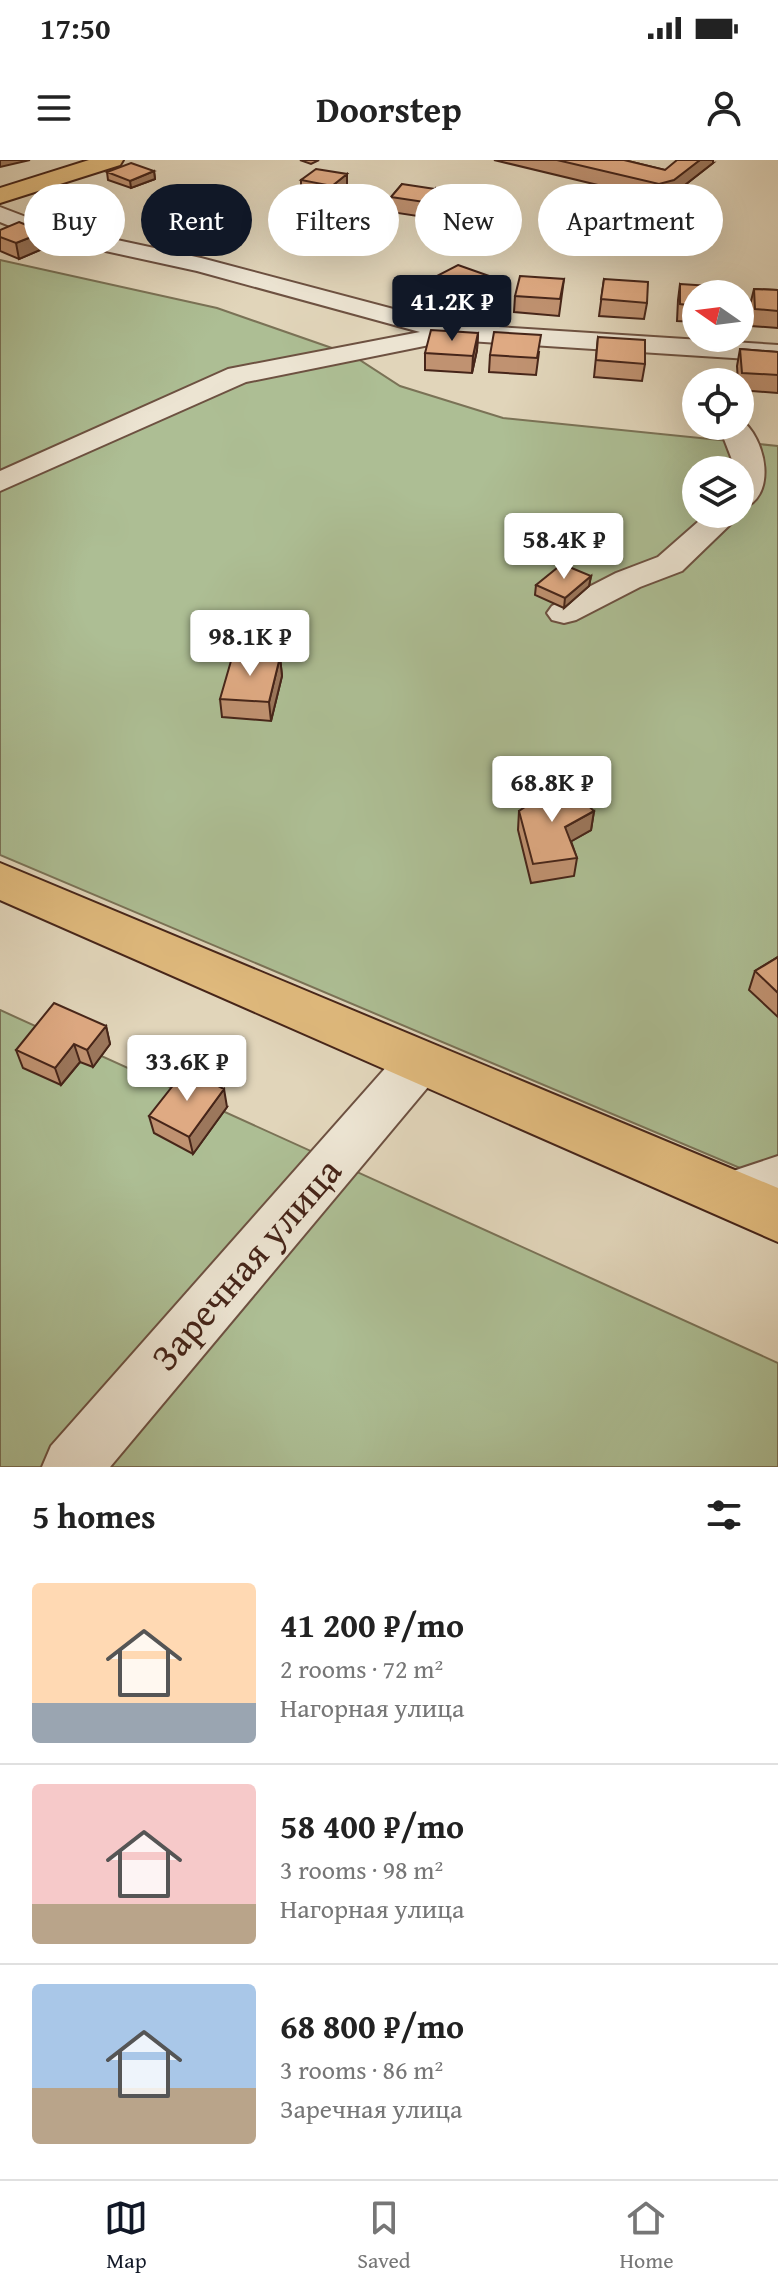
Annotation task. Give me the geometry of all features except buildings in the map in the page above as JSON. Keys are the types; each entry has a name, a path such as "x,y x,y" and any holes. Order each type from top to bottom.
{"main road":[{"path":"0,196 112,160"},
{"path":"0,880 778,1215"}],"street":[{"path":"0,214 40,230 201,265 459,333 698,359 778,353"},
{"path":"0,482 238,375 459,333"},
{"path":"564,613 628,580 670,564 710,528"},
{"name":"Заречная улица","path":"72,1467 421,1061"},
{"path":"730,1195 778,1179"}],"green space":[{"path":"0,260 217,308 352,355 400,386 503,418 682,436 682,440 778,446 778,1184 0,855"},
{"path":"0,1010 778,1363 778,1467 0,1467"}]}
